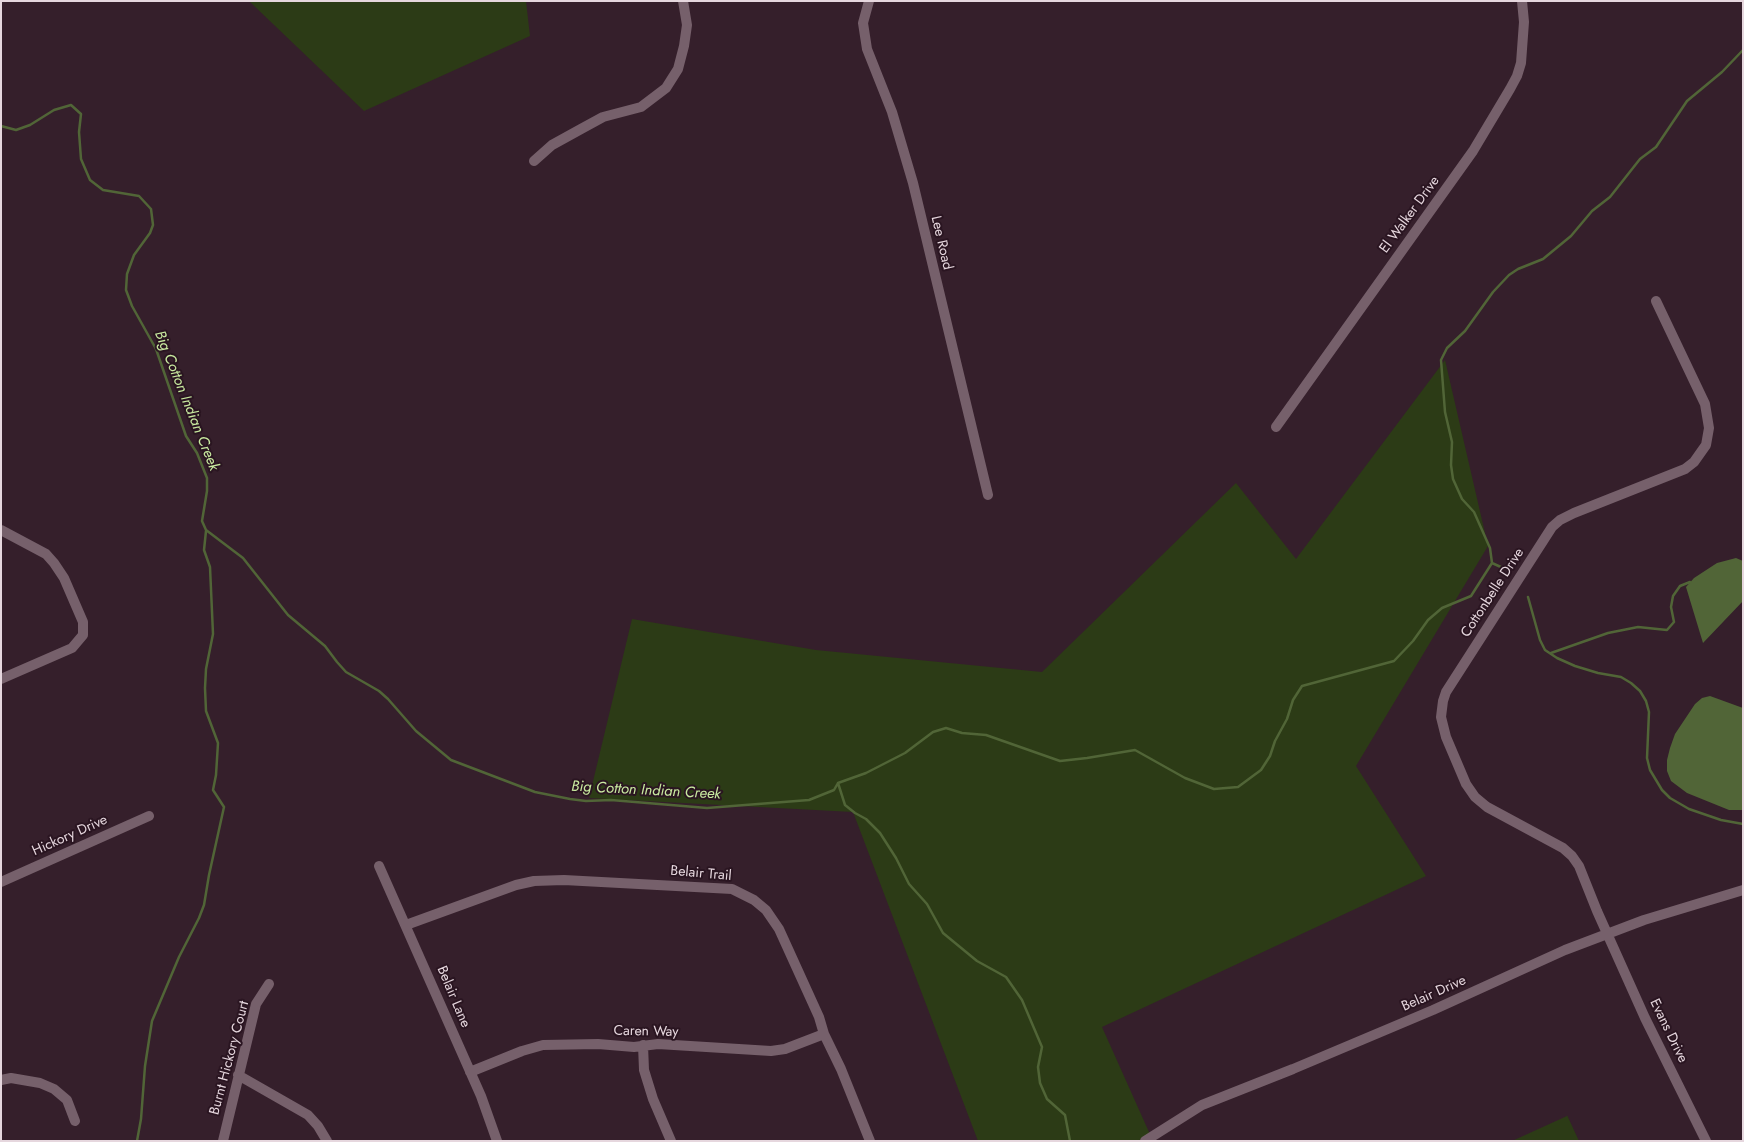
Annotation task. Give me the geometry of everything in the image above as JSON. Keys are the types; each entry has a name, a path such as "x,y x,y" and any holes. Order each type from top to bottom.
{"street":[{"path":"534,161 552,145 603,117 641,107 666,88 678,69 684,46 687,25 683,1"},
{"name":"Lee Road","path":"869,1 863,23 867,49 892,112 913,183 988,495"},
{"name":"El Walker Drive","path":"1276,427 1473,151 1510,89 1517,76 1521,63 1524,22 1522,1"},
{"name":"Cottonbelle Drive","path":"1608,933 1579,866 1572,856 1563,848 1487,808 1471,793 1446,737 1441,711 1446,692 1552,527 1560,520 1574,513 1685,469 1694,462 1706,445 1709,428 1705,404 1656,301"},
{"path":"1,530 46,554 50,558 64,578 83,622 83,635 72,648 1,679"},
{"name":"Hickory Drive","path":"1,882 149,816"},
{"name":"Belair Lane","path":"379,866 481,1096 497,1141"},
{"name":"Belair Trail","path":"406,925 516,885 534,881 564,880 732,889 754,900 766,910 779,929 819,1017 824,1034 841,1070 870,1141"},
{"name":"Belair Drive","path":"1145,1141 1202,1105 1293,1069 1433,1010 1564,950 1608,933 1743,890"},
{"name":"Evans Drive","path":"1608,933 1646,1018 1706,1141"},
{"name":"Burnt Hickory Court","path":"223,1141 256,1004 270,984"},
{"name":"Caren Way","path":"470,1072 522,1051 543,1045 598,1044 634,1047 658,1044 771,1051 785,1049 824,1034"},
{"path":"642,1045 644,1070 653,1099 671,1141"},
{"path":"238,1075 308,1115 318,1126 327,1141"},
{"path":"1,1080 11,1078 40,1082 54,1089 67,1100 75,1121"}],"shaded area":[{"path":"249,1 526,1 530,36 364,111"},
{"path":"1445,360 1488,546 1356,766 1426,876 1102,1027 1153,1141 978,1141 853,812 589,798 632,619 816,650 1042,672 1236,483 1296,559"},
{"path":"1736,558 1743,561 1743,601 1703,643 1686,587 1694,578 1717,563"},
{"path":"1710,696 1743,708 1743,810 1729,810 1687,793 1671,781 1667,771 1667,760 1675,734 1695,704 1702,698"},
{"path":"1567,1116 1579,1141 1512,1141"}],"waterway":[{"name":"Big Cotton Indian Creek","path":"1,126 16,130 30,125 54,110 71,105 81,114 79,132 81,159 90,180 103,190 139,196 151,209 153,225 150,233 134,255 127,274 126,290 132,306 156,349 186,436 197,453 207,478 207,491 202,521 206,530 243,558 288,615 325,646 346,672 379,691 416,731 451,760 535,792 570,799 586,801 611,800 707,808 809,800 834,790 838,783 866,773 905,753 933,732 946,728 962,733 986,735 1060,761 1135,750 1185,778 1214,789 1238,787 1261,770 1270,756 1275,741 1287,719 1293,700 1302,686 1394,661 1413,641 1428,620 1442,608 1471,596 1492,563 1490,548 1474,512 1462,499 1453,479 1451,465 1452,442 1445,412 1441,360 1447,348 1465,331 1493,292 1509,275 1518,269 1543,259 1571,236 1592,211 1610,197 1640,159 1656,147 1687,101 1722,72 1743,50"},
{"path":"137,1141 141,1119 145,1066 152,1021 179,957 204,905 224,807 213,790 216,775 218,743 206,711 206,669 213,634 210,567 204,550 206,531"},
{"path":"1492,563 1503,568"},
{"path":"1551,653 1608,633 1638,627 1667,630 1674,622 1671,607 1673,596 1680,586 1690,582"},
{"path":"1528,597 1540,640 1545,650 1557,658 1575,666 1598,673 1621,677 1640,691 1646,701 1649,712 1647,758 1650,770 1662,790 1670,798 1689,809 1721,820 1743,824"},
{"path":"838,783 845,805 866,819 880,833 896,858 909,884 927,904 943,933 977,961 1006,977 1022,1000 1042,1047 1038,1067 1040,1083 1047,1099 1065,1115 1070,1141"}]}
